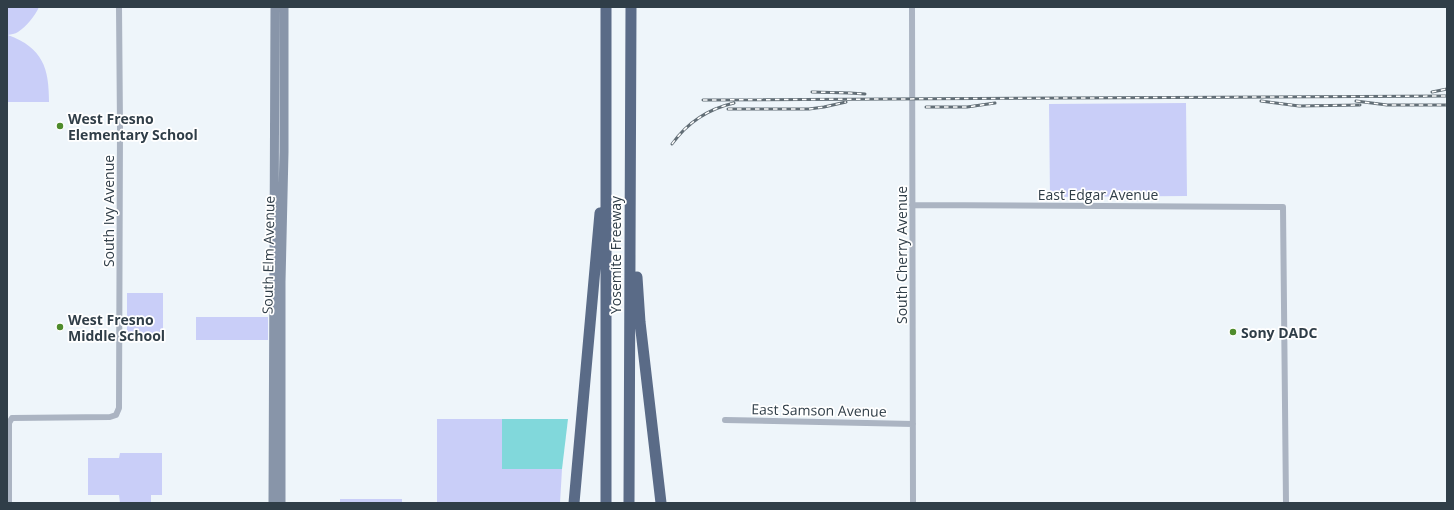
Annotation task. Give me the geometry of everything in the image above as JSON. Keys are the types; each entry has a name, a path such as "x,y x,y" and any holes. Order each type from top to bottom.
{"highway":[{"name":"Yosemite Freeway","path":"606,7 606,503"},
{"name":"Yosemite Freeway","path":"629,503 631,191 630,7"},
{"path":"574,503 598,232 606,161"},
{"path":"631,191 640,322 661,503"}],"main road":[{"name":"South Elm Avenue","path":"276,7 276,141 281,503"},
{"name":"South Elm Avenue","path":"273,503 278,241 284,152 284,7"}],"street":[{"name":"South Ivy Avenue","path":"8,461 10,420 12,418 110,417 116,415 119,408 119,7"},
{"name":"South Cherry Avenue","path":"912,7 913,503"},
{"name":"East Edgar Avenue","path":"912,205 1283,207 1286,503"},
{"name":"East Samson Avenue","path":"725,420 913,424"},
{"path":"8,461 9,503"}],"shaded area":[{"path":"7,7 39,7 33,18 24,27 17,33 8,35 29,46 42,61 48,79 49,102 7,102"},
{"path":"1186,103 1187,196 1050,197 1049,104"},
{"path":"127,293 163,293 163,340 127,340"},
{"path":"196,317 268,317 268,340 196,340"},
{"path":"437,419 502,419 502,469 562,469 560,503 437,503"},
{"path":"502,419 568,419 562,469 502,469"},
{"path":"120,453 162,453 162,495 151,495 151,503 120,503 119,495 88,495 88,458 119,458"},
{"path":"340,499 402,499 402,503 340,503"}],"railway":[{"path":"1432,92 1447,89"},
{"path":"812,92 865,94"},
{"path":"703,100 1447,96"},
{"path":"1261,101 1299,106 1360,105"},
{"path":"1356,101 1387,105 1447,105"},
{"path":"728,109 809,109 846,102"},
{"path":"672,144 691,123 715,109 734,103"},
{"path":"926,107 967,107 995,103"}],"place":[{"name":"West Fresno Elementary School","path":"60,126"},
{"name":"West Fresno Middle School","path":"60,327"},
{"name":"Sony DADC","path":"1233,332"}]}
